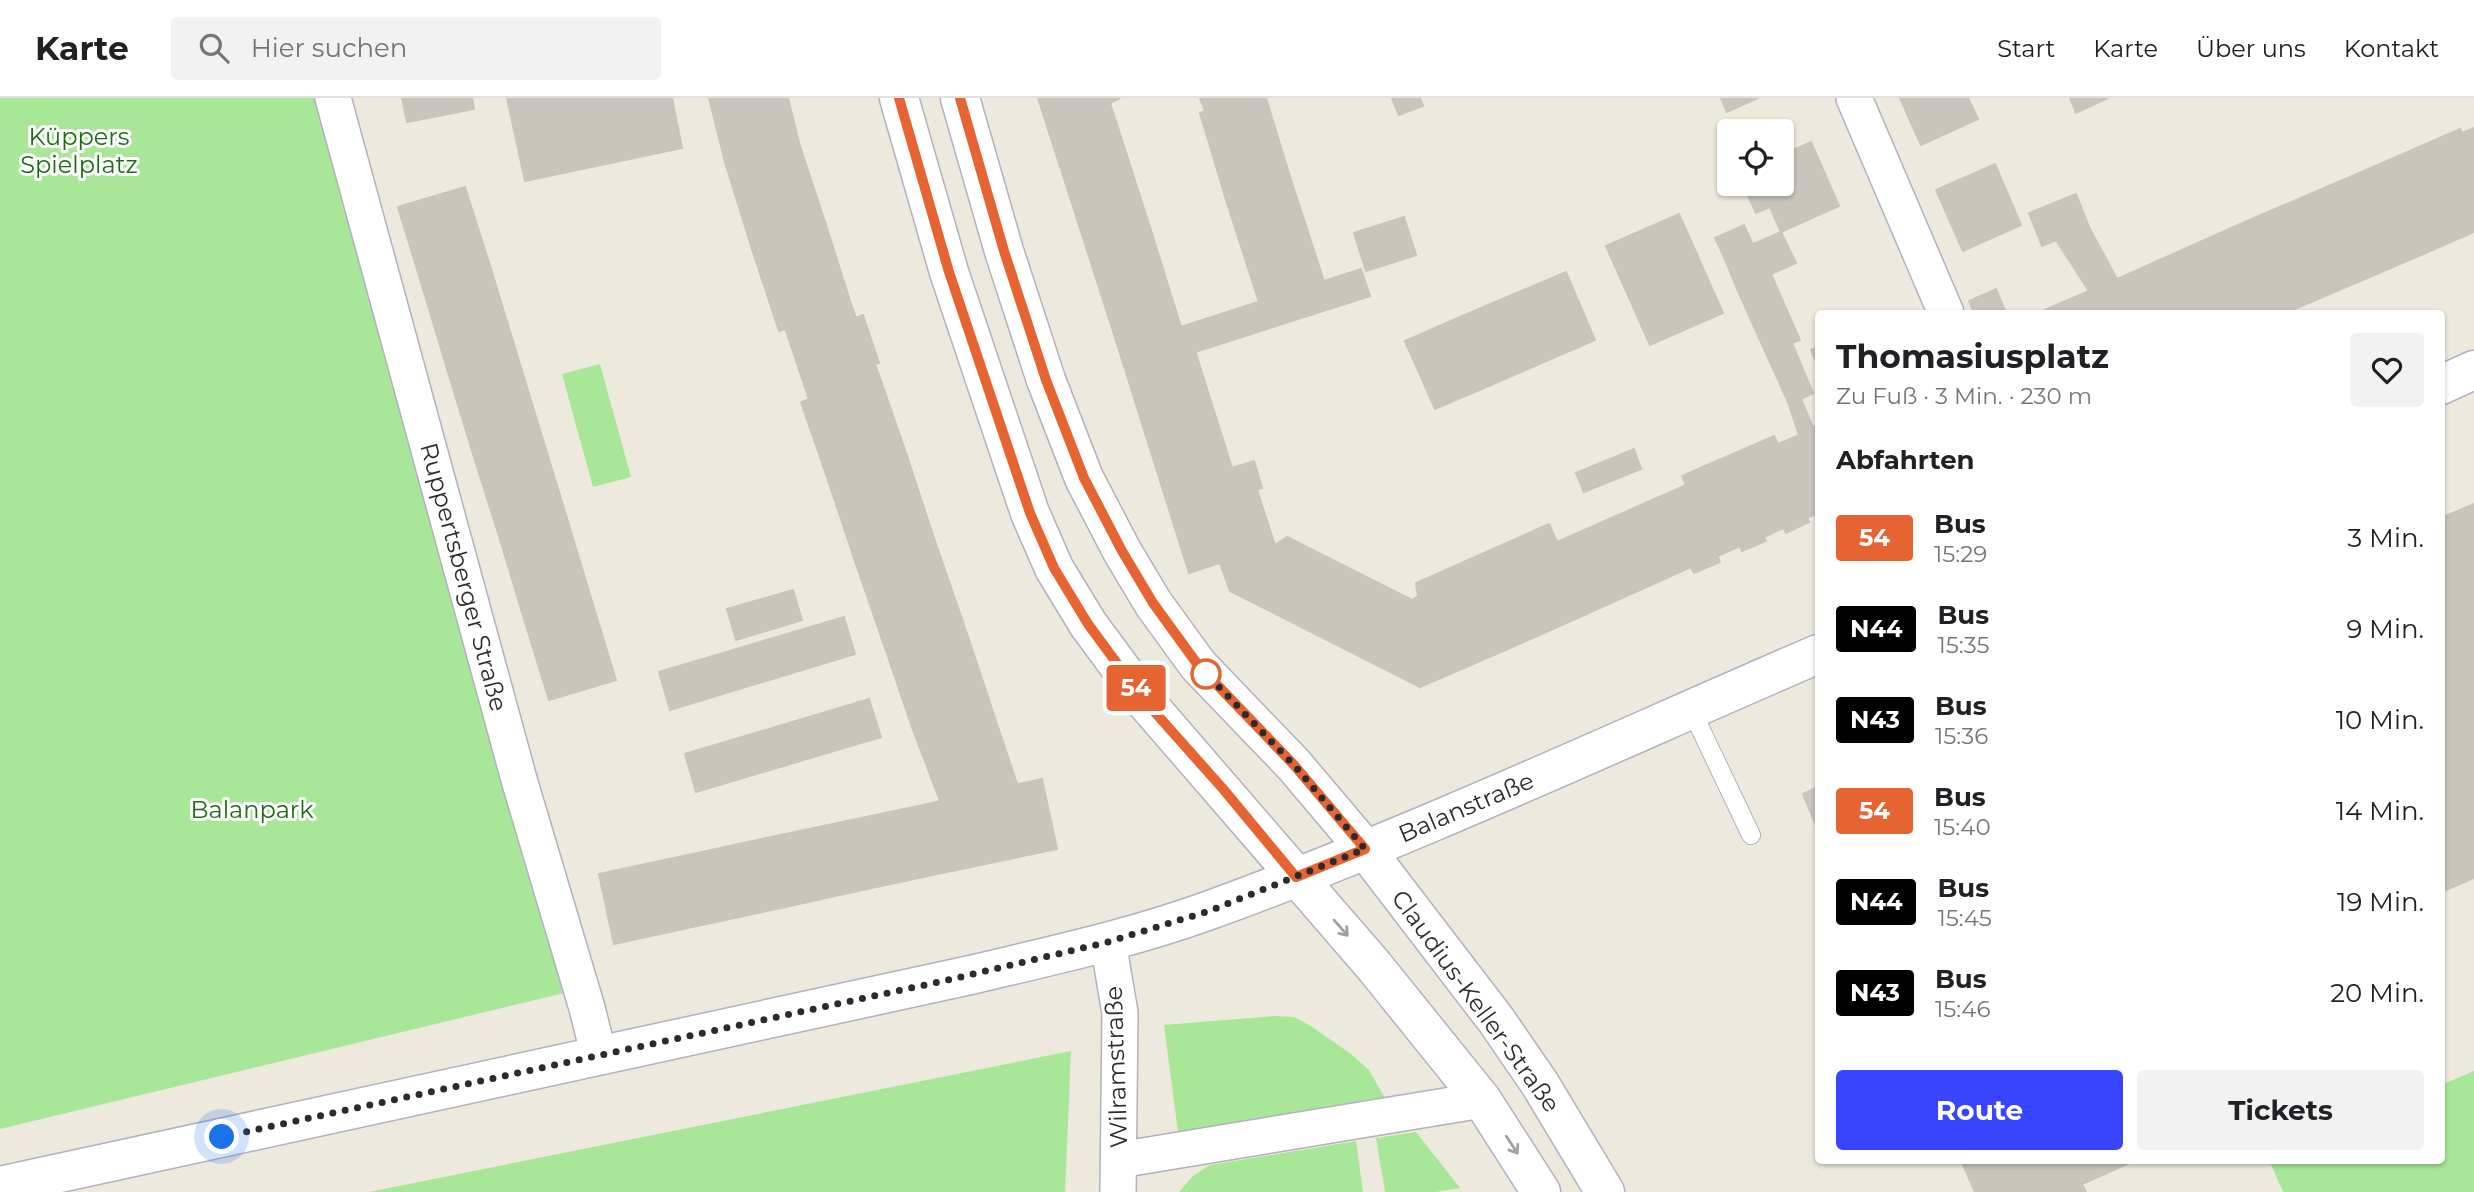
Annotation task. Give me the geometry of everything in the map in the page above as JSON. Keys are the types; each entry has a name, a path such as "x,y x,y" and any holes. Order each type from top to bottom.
{"main road":[{"path":"899,98 949,272 1030,513 1054,568 1088,624 1144,700 1374,966 1482,1100 1541,1192"},
{"name":"Claudius-Keller-Straße","path":"960,98 1004,251 1046,380 1084,478 1122,551 1153,603 1198,665 1294,765 1365,849 1496,1020 1540,1084 1605,1192"},
{"path":"2445,383 2474,370"},
{"name":"Balanstraße","path":"0,1186 1108,942 1209,911 1296,877 1473,805 1815,655"}],"street":[{"name":"Ruppertsberger Straße","path":"333,98 509,743 599,1055"},
{"path":"1854,98 1945,310"},
{"name":"Wilramstraße","path":"1108,942 1120,1013 1119,1176"},
{"path":"1119,1176 1482,1100"}],"lane":[{"path":"1691,709 1751,835"}],"green space":[{"name":"Balanpark","path":"0,98 316,98 564,993 0,1129"},
{"path":"600,364 631,477 593,487 562,374"},
{"path":"1274,1016 1294,1017 1351,1054 1369,1070 1386,1100 1178,1132 1164,1025"},
{"path":"1071,1051 1065,1192 369,1192"},
{"path":"2474,1071 2474,1192 2283,1192 2271,1164 2445,1164 2445,1083"},
{"path":"1416,1132 1460,1188 1436,1192 1385,1192 1376,1138"},
{"path":"1356,1141 1363,1192 1179,1192 1193,1176 1210,1165"}],"building":[{"path":"402,98 472,98 474,109 407,122"},
{"path":"507,98 672,98 682,148 525,181"},
{"path":"709,98 788,98 799,143 725,162"},
{"path":"1038,98 1120,98 1110,103 1121,137 1057,157"},
{"path":"1200,98 1248,98 1205,111"},
{"path":"1248,98 1266,98 1292,183 1227,203 1200,113"},
{"path":"1392,98 1420,98 1423,106 1399,115"},
{"path":"1721,98 1758,98 1727,112"},
{"path":"1900,98 1968,98 1978,119 1921,145"},
{"path":"2070,98 2108,98 2076,113"},
{"path":"2474,128 2474,161 2462,133"},
{"path":"2460,129 2474,161 2474,232 2391,268 2352,176"},
{"path":"1121,137 1150,227 1086,247 1057,157"},
{"path":"1811,142 1839,206 1781,232 1770,207 1756,213 1748,196 1794,196 1794,150"},
{"path":"799,143 826,225 752,249 725,162"},
{"path":"1995,164 2021,225 1963,251 1936,190"},
{"path":"2352,176 2391,268 2292,310 2277,310 2240,224"},
{"path":"1292,183 1324,281 1259,302 1227,203"},
{"path":"465,187 491,269 423,289 398,207"},
{"path":"2076,194 2089,227 2042,246 2029,213"},
{"path":"1679,214 1723,313 1650,345 1606,246"},
{"path":"1404,217 1416,255 1366,271 1354,233"},
{"path":"2240,224 2277,310 2131,310 2117,279"},
{"path":"826,225 852,307 779,331 752,249"},
{"path":"1744,225 1753,245 1724,257 1715,238"},
{"path":"1150,227 1181,327 1118,347 1086,247"},
{"path":"2089,227 2117,279 2089,291 2056,240"},
{"path":"1781,232 1796,263 1737,289 1724,257"},
{"path":"491,269 516,351 448,372 423,289"},
{"path":"1361,269 1370,296 1195,352 1187,325"},
{"path":"1566,272 1595,340 1491,385 1462,316"},
{"path":"1771,274 1800,340 1792,343 1813,393 1801,399 1813,427 1799,435 1788,402 1737,289"},
{"path":"2117,279 2131,310 2045,310"},
{"path":"1996,289 2005,310 1973,310 1969,301"},
{"path":"852,307 856,318 863,315 879,363 875,364 879,375 809,399 785,328"},
{"path":"1462,316 1491,385 1435,409 1405,341"},
{"path":"1187,325 1232,468 1254,461 1262,488 1257,490 1275,545 1189,573 1118,347"},
{"path":"516,351 541,433 473,454 448,372"},
{"path":"879,375 907,456 829,483 801,402"},
{"path":"1815,427 1815,472 1799,435"},
{"path":"541,433 566,515 499,536 473,454"},
{"path":"1799,435 1815,472 1815,514 1807,518 1809,522 1786,533 1783,528 1764,537 1766,541 1742,551 1740,546 1718,556 1682,476 1774,436 1778,444"},
{"path":"1634,449 1641,469 1584,492 1576,473"},
{"path":"907,456 934,538 856,564 829,483"},
{"path":"1686,485 1720,562 1694,573 1691,567 1589,613 1557,542"},
{"path":"2474,504 2474,878 2445,890 2445,516"},
{"path":"566,515 591,598 524,619 499,536"},
{"path":"1549,524 1589,613 1508,649 1468,560"},
{"path":"1287,537 1412,600 1420,687 1230,591 1220,563 1275,545"},
{"path":"934,538 962,619 884,645 856,564"},
{"path":"1468,560 1508,649 1420,687 1412,600 1418,596 1416,583"},
{"path":"793,590 802,620 736,640 727,609"},
{"path":"591,598 616,680 549,700 524,619"},
{"path":"844,617 855,654 670,710 659,672"},
{"path":"962,619 989,700 912,727 884,645"},
{"path":"869,699 881,737 696,792 685,754"},
{"path":"989,700 1017,784 940,801 912,727"},
{"path":"1042,779 1057,849 947,872 932,803"},
{"path":"1815,788 1815,823 1803,794"},
{"path":"932,803 947,872 867,889 852,820"},
{"path":"852,820 867,889 781,908 766,838"},
{"path":"766,838 781,908 697,926 683,856"},
{"path":"683,856 697,926 614,944 599,874"},
{"path":"1963,1164 2127,1164 2082,1184 2086,1192 1975,1192"}],"bus line":[{"name":"54","path":"899,98 949,272 1030,513 1054,568 1088,624 1144,700 1296,877 1365,849 1294,765 1198,665 1153,603 1122,551 1084,478 1046,380 1004,251 960,98"}],"route":[{"path":"222,1137 948,980 1108,942 1209,911 1365,849 1294,765 1198,665 1206,674"}],"park label":[{"name":"Küppers Spielplatz","path":"79,150"}]}
